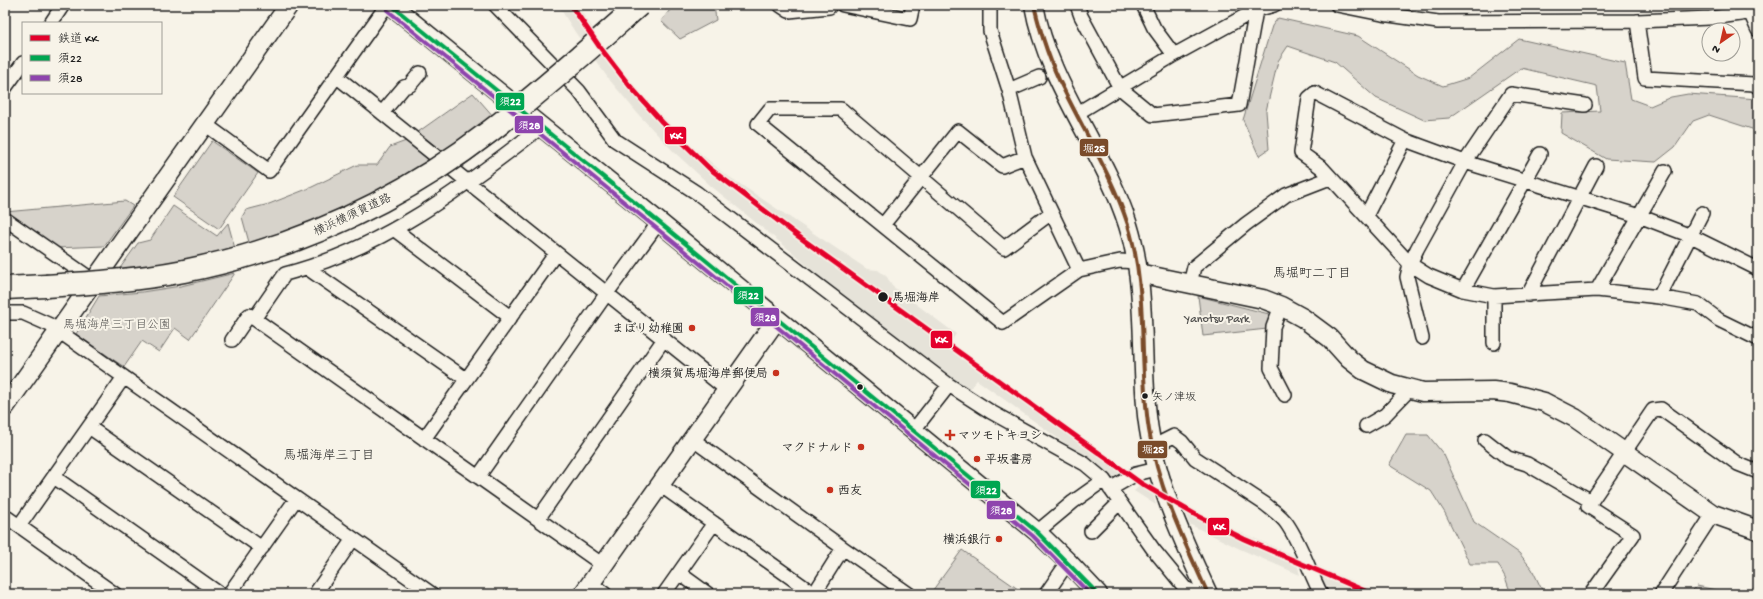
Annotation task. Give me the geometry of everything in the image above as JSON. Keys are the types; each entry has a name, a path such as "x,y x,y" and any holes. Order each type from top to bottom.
{"highway":[{"name":"横浜横須賀道路","path":"5,288 126,273 210,258 238,251 287,235 353,208 431,164 486,125 539,82 628,5"},
{"name":"横浜横須賀道路","path":"5,281 45,283 129,280 211,265 240,258 289,242 354,215 403,190 490,132 639,5"}],"main road":[{"path":"5,407 289,5"},
{"path":"391,5 659,222 913,432 1037,532 1098,594"},
{"path":"1034,5 1037,22 1046,48 1076,114 1115,189 1128,226 1137,267 1146,406 1152,447 1157,469 1177,524 1208,593"},
{"path":"1137,267 1190,284 1263,299 1282,306 1303,318 1330,338 1349,359 1363,370 1392,384 1423,392 1493,391 1510,393 1544,402 1575,418 1714,514 1758,530"},
{"path":"587,589 777,319"}],"street":[{"path":"52,22 63,5"},
{"path":"205,124 269,171 387,5"},
{"path":"495,5 579,91 615,140 703,197 949,386 991,412 1079,460 1107,485 1119,503 1185,588 1196,593 1208,593"},
{"path":"780,5 789,11 829,7 830,5"},
{"path":"843,5 910,19 913,5"},
{"path":"990,5 990,31 1009,90 1025,157 1079,270"},
{"path":"1077,5 1080,16 1120,88 1153,115 1239,105 1256,10"},
{"path":"1076,114 1174,55 1256,10 1274,5"},
{"path":"1337,5 1382,14 1438,22 1637,21 1710,18 1754,11 1758,30"},
{"path":"1147,7 1154,28 1174,55"},
{"path":"1637,21 1645,78 1754,84 1758,87"},
{"path":"5,88 22,63"},
{"path":"382,113 404,87 410,85 420,73"},
{"path":"336,76 727,390"},
{"path":"1009,90 1039,77"},
{"path":"1758,269 1691,236 1639,216 1580,199 1465,162 1405,140 1315,93 1309,98 1301,153 1322,168 1410,264 1429,276 1463,290 1494,296 1597,290 1659,297 1698,304 1719,320 1758,338"},
{"path":"1422,338 1407,277 1410,264 1465,162 1511,94 1585,105"},
{"path":"1051,213 1004,248 841,109 770,109 758,124 1003,323 1079,270 1120,261 1137,267"},
{"path":"254,319 285,274 307,268 395,230 469,183 542,127"},
{"path":"883,224 958,131 1002,166 1025,157"},
{"path":"1366,216 1405,140"},
{"path":"1463,290 1540,154"},
{"path":"1528,294 1580,199 1596,166"},
{"path":"1597,290 1665,171"},
{"path":"1190,284 1194,267 1246,224 1286,195 1330,178"},
{"path":"1659,297 1702,213"},
{"path":"5,219 94,282"},
{"path":"478,477 607,293 659,222"},
{"path":"395,230 510,317"},
{"path":"424,439 556,253"},
{"path":"307,268 466,379"},
{"path":"1494,296 1494,343"},
{"path":"1282,306 1273,327 1271,368 1285,394"},
{"path":"5,313 23,313 38,318 59,331 432,594"},
{"path":"232,340 249,315 603,565"},
{"path":"538,519 664,339"},
{"path":"19,526 124,377"},
{"path":"913,432 949,386"},
{"path":"1366,426 1385,415 1410,389"},
{"path":"1591,594 1633,535 1588,506 1653,410 1661,409 1738,464 1758,472"},
{"path":"89,427 262,548"},
{"path":"1152,447 1174,436 1182,442 1195,458 1275,512 1287,523 1321,594"},
{"path":"692,439 909,594"},
{"path":"1484,440 1508,458 1534,468 1590,501"},
{"path":"1037,532 1073,502 1107,485 1136,474 1157,469"},
{"path":"54,477 220,594"},
{"path":"660,485 814,594 843,548"},
{"path":"229,594 296,499"},
{"path":"1091,531 1119,503"},
{"path":"1661,594 1714,514"},
{"path":"5,516 115,594"},
{"path":"664,594 714,523"},
{"path":"320,592 354,539"},
{"path":"1046,594 1068,562"},
{"path":"679,573 708,594"},
{"path":"587,589 605,594"}],"shaded area":[{"path":"558,5 577,5 620,68 650,103 684,139 722,172 867,269 878,270 887,277 892,286 956,334 949,344 1058,419 1126,469 1116,480 977,380 968,391 846,301 792,252 711,186 673,151 638,114 608,78 575,32"},
{"path":"1145,481 1151,485 1156,505 1134,491"},
{"path":"1183,503 1219,523 1295,556 1300,575 1240,549 1189,524"},
{"path":"1317,566 1383,594 1344,594 1324,586"}],"green space":[{"path":"674,5 714,5 716,20 680,39 661,21"},
{"path":"1278,18 1358,36 1418,75 1443,86 1469,78 1519,39 1625,63 1631,99 1650,106 1671,97 1688,94 1758,99 1758,131 1709,115 1693,121 1675,147 1656,162 1606,159 1561,133 1562,113 1600,111 1597,86 1521,68 1449,118 1424,120 1376,98 1335,62 1288,46 1278,61 1266,111 1269,149 1259,156 1243,120 1272,26"},
{"path":"473,93 508,133 462,167 418,132"},
{"path":"212,141 258,173 219,229 173,197"},
{"path":"406,141 446,174 446,177 387,210 255,264 242,217 246,210 269,204 312,187 357,165 377,165 390,147"},
{"path":"125,201 133,206 104,246 56,248 5,214 5,212"},
{"path":"173,206 217,236 228,223 240,267 180,283 103,292 138,243 150,240"},
{"name":"馬堀海岸三丁目公園","path":"235,273 190,339 175,328 159,352 142,341 124,367 76,334 99,296 142,292 181,286"},
{"name":"Yanotsu Park","path":"1198,296 1269,314 1267,329 1203,336"},
{"path":"1406,435 1428,435 1444,455 1474,522 1519,553 1532,569 1544,594 1511,594 1505,577 1498,564 1470,564 1445,513 1431,491 1389,465"},
{"path":"962,550 1025,594 930,594"},
{"path":"1697,586 1725,592 1727,594 1689,594"}],"rail line":[{"name":"KK","path":"571,5 599,46 629,85 662,122 709,168 798,236 1142,484 1196,515 1244,539 1372,594"}],"transit line":[{"name":"須22","path":"391,5 659,222 1037,532 1098,594"},
{"name":"堀25","path":"1034,5 1054,70 1107,173 1128,225 1139,276 1144,379 1149,430 1153,452 1173,514 1208,594"},
{"name":"須28","path":"387,10 1033,536 1090,594"}],"place":[{"name":"馬堀海岸","path":"883,297"},
{"name":"まぼり幼稚園","path":"692,328"},
{"name":"横須賀馬堀海岸郵便局","path":"776,373"},
{"name":"矢ノ津坂","path":"1145,396"},
{"name":"マツモトキヨシ","path":"950,435"},
{"name":"マクドナルド","path":"861,447"},
{"name":"平坂書房","path":"977,459"},
{"name":"西友","path":"830,490"},
{"name":"横浜銀行","path":"999,539"}],"district":[{"name":"馬堀町二丁目","path":"1312,272"},
{"name":"馬堀海岸三丁目","path":"329,454"}]}
